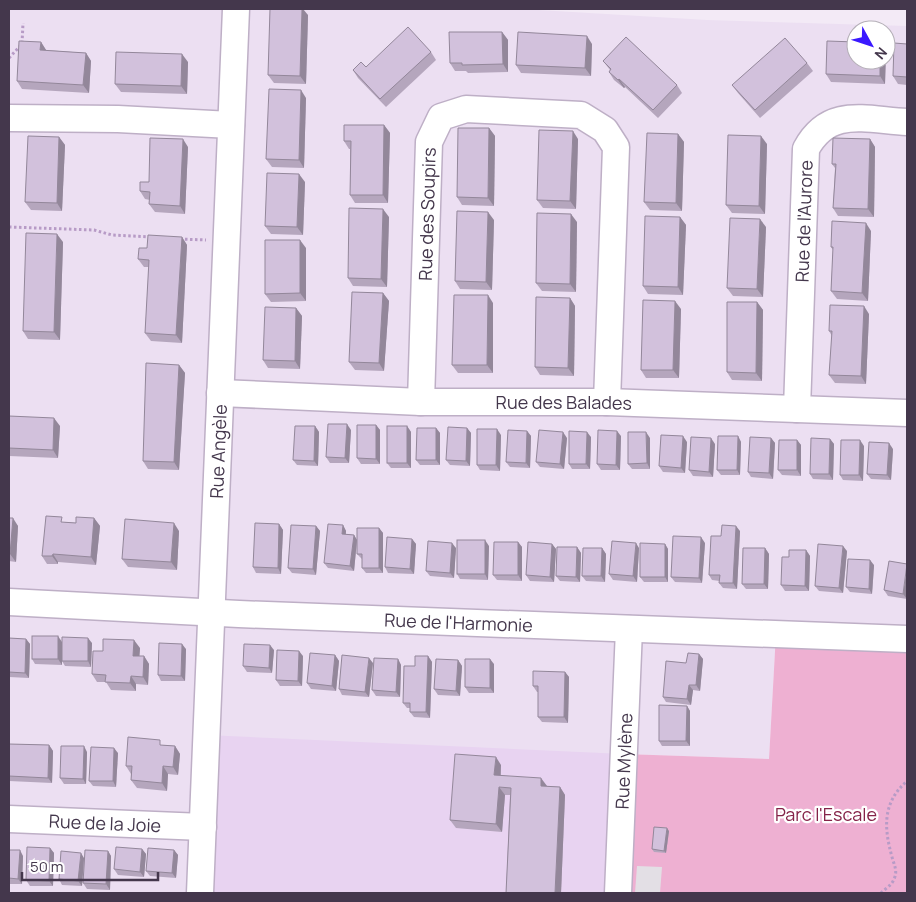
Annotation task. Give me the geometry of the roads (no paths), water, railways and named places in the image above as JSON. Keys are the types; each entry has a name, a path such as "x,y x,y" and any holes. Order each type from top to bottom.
{"street":[{"name":"Rue Angèle","path":"200,893 236,9"},
{"name":"Rue des Soupirs","path":"421,402 429,142 441,116 466,108 582,115 605,130 616,147 607,402"},
{"path":"9,118 118,119 231,125"},
{"name":"Rue de l'Aurore","path":"797,409 806,149 814,134 833,120 846,118 907,122"},
{"name":"Rue des Balades","path":"220,394 421,402 607,402 907,413"},
{"name":"Rue de l'Harmonie","path":"9,602 211,612 907,639"},
{"name":"Rue Mylène","path":"618,893 629,629"},
{"name":"Rue de la Joie","path":"9,819 202,827"}],"park label":[{"name":"Parc l'Escale","path":"826,814"}]}
